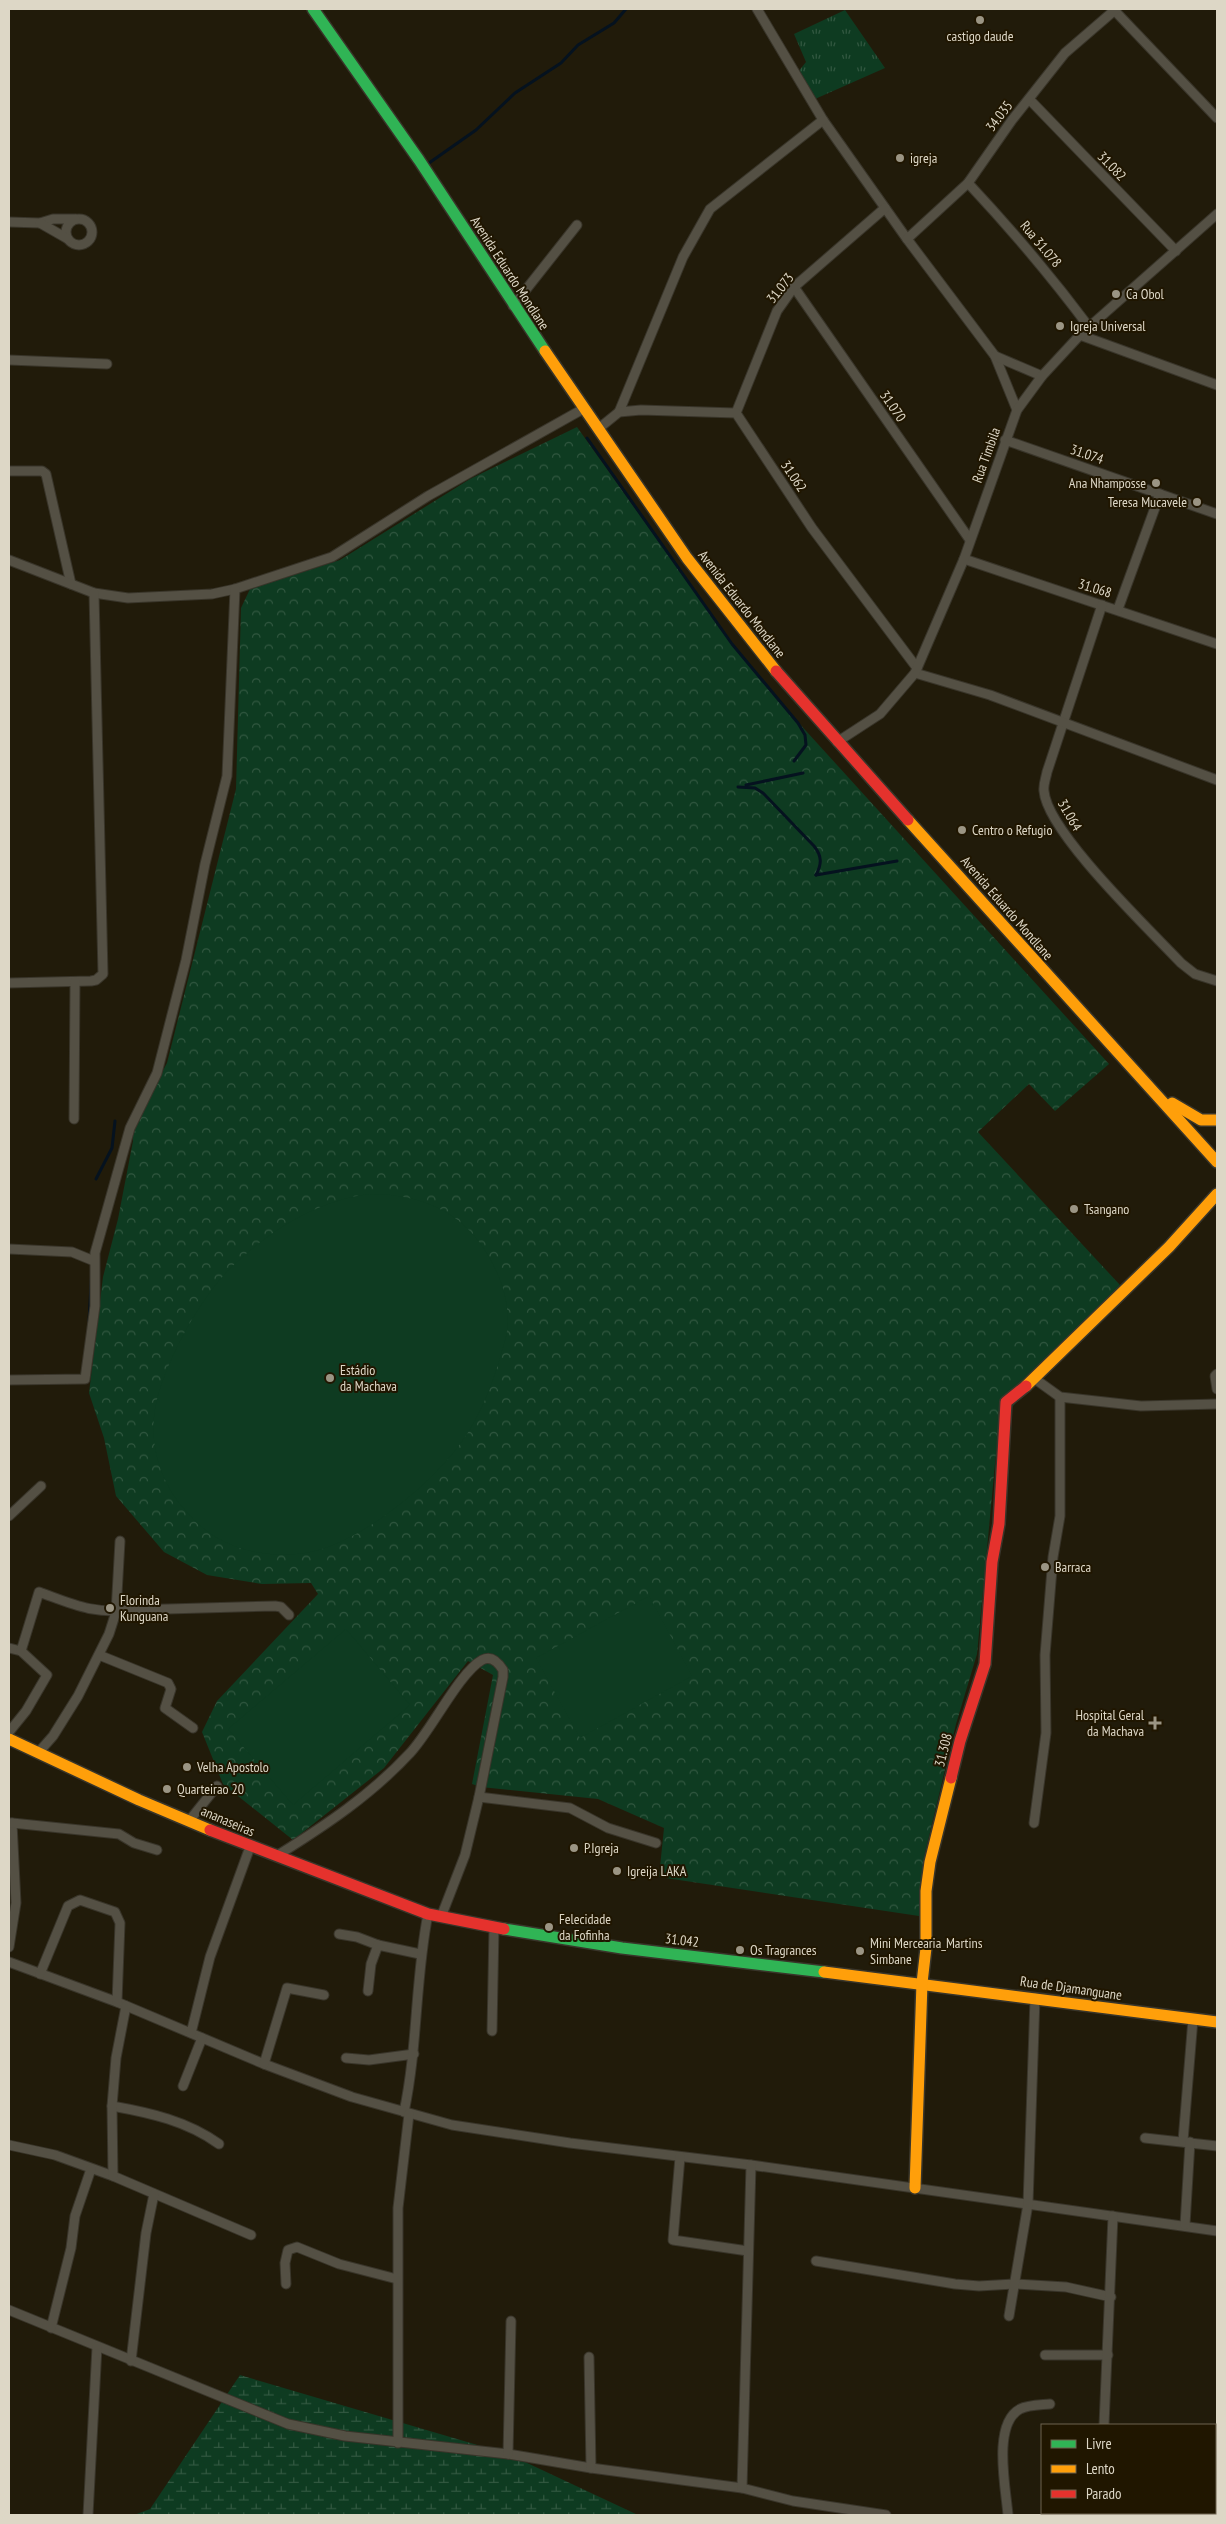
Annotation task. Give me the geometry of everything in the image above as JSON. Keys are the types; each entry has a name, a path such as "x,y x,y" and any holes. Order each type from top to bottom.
{"street":[{"name":"Avenida Eduardo Mondlane","path":"313,9 419,160 513,306 583,409 713,593 759,652 1046,975 1158,1095 1217,1162"},
{"path":"757,9 823,120 907,239 995,356 1017,410"},
{"path":"1115,10 1217,118"},
{"name":"34.035","path":"907,239 968,184 1046,73 1065,53 1115,10"},
{"name":"31.082","path":"1029,99 1176,251"},
{"path":"598,429 619,412 683,257 710,209 823,120"},
{"name":"Rua 31.078","path":"968,184 1011,229 1089,327"},
{"name":"31.073","path":"736,413 777,311 794,287 885,208"},
{"name":"Rua Timbila","path":"837,742 880,714 916,671 964,559 1017,410 1042,376 1080,334 1217,214"},
{"path":"9,222 40,223 53,219 76,219 88,222 92,229 91,237 86,244 78,246 40,223"},
{"path":"68,239 66,235 68,225 76,219"},
{"path":"513,306 577,225"},
{"name":"31.070","path":"794,287 970,540"},
{"path":"1080,334 1216,382"},
{"path":"995,356 1042,376"},
{"path":"9,360 107,364"},
{"path":"9,560 94,593 128,598 212,594 234,589 332,557 428,496 583,409"},
{"path":"619,412 641,410 736,413"},
{"name":"31.062","path":"736,413 812,528 916,671"},
{"name":"31.074","path":"1005,440 1217,514"},
{"path":"9,471 42,471 46,474 71,584"},
{"path":"1118,609 1160,494"},
{"name":"31.068","path":"964,559 1118,609 1217,644"},
{"path":"9,1380 85,1379 95,1306 94,1261 128,1133 157,1073 186,960 205,864 227,776 234,589"},
{"path":"9,983 76,982 96,980 103,974 94,593"},
{"name":"31.064","path":"1102,605 1047,772 1044,790 1047,804 1059,827 1087,863 1181,963 1195,974 1217,981"},
{"path":"916,671 990,696 1217,780"},
{"path":"74,1119 76,982"},
{"path":"1158,1095 1201,1120 1217,1120"},
{"name":"31.308","path":"915,2188 922,1983 926,1948 926,1891 930,1862 960,1741 985,1664 992,1562 999,1524 1006,1402 1035,1379 1169,1247 1217,1194"},
{"path":"9,1249 72,1252 94,1261"},
{"path":"1217,1374 1215,1376 1217,1389"},
{"path":"1035,1379 1060,1397 1141,1406 1217,1404"},
{"path":"1034,1822 1046,1732 1045,1654 1053,1557 1060,1516 1060,1397"},
{"path":"9,1516 41,1486"},
{"path":"38,1753 53,1736 74,1702 109,1634 116,1612 120,1541"},
{"path":"20,1651 39,1592 70,1604 94,1610 116,1612 275,1606 281,1607 289,1615"},
{"path":"9,1648 20,1651 47,1675 26,1711 9,1732"},
{"path":"98,1655 168,1683 171,1689 165,1708 193,1728"},
{"path":"278,1855 352,1806 390,1774 411,1752 466,1674 480,1661 486,1658 492,1659 503,1670 504,1677 479,1798 464,1855 441,1916"},
{"name":"ananaseiras","path":"9,1739 250,1847 278,1855 428,1914 441,1916"},
{"path":"189,1821 217,1786"},
{"path":"479,1798 570,1808 608,1828 656,1843"},
{"path":"9,1946 16,1903 10,1823 119,1834 134,1844 157,1850"},
{"path":"191,2033 210,1957 250,1847"},
{"path":"40,1974 68,1906 80,1900 115,1912 120,1923 122,2004 112,2106 113,2176"},
{"path":"398,2443 398,2208 406,2113 414,2054 420,1954 428,1914"},
{"name":"31.042","path":"441,1916 494,1927 622,1948 922,1983"},
{"path":"492,2031 494,1927"},
{"path":"339,1934 420,1954"},
{"path":"368,1991 371,1964 378,1945"},
{"path":"9,1962 122,2004 264,2064 352,2097 452,2125 570,2143 751,2165 1217,2231"},
{"name":"Rua de Djamanguane","path":"922,1983 1217,2022"},
{"path":"264,2064 288,1988 324,1995"},
{"path":"1009,2316 1028,2204 1035,1998"},
{"path":"1184,2225 1193,2019"},
{"path":"183,2086 202,2038"},
{"path":"346,2058 369,2060 414,2054"},
{"path":"112,2106 153,2113 189,2126 219,2144"},
{"path":"1145,2138 1217,2146"},
{"path":"10,2144 55,2156 113,2176 252,2235"},
{"path":"680,2157 673,2240 748,2251"},
{"path":"742,2488 751,2165"},
{"path":"52,2328 71,2248 75,2216 91,2169"},
{"path":"131,2361 146,2233 154,2194"},
{"path":"1104,2424 1113,2216"},
{"path":"286,2284 285,2263 288,2250 297,2247 339,2264 397,2278"},
{"path":"816,2261 955,2284 979,2286 1014,2284 1066,2287 1111,2297"},
{"path":"9,2310 288,2424 345,2436 508,2454 591,2468 742,2488 793,2501 886,2515"},
{"path":"508,2454 511,2321"},
{"path":"88,2515 97,2347"},
{"path":"1045,2355 1108,2355"},
{"path":"589,2356 591,2468"},
{"path":"1008,2515 1002,2439 1006,2422 1021,2408 1050,2404"}],"green space":[{"path":"845,10 885,68 815,99 798,72 806,62 794,34"},
{"path":"577,427 731,643 787,710 1109,1064 1055,1111 1029,1084 978,1132 1120,1285 999,1422 977,1654 956,1724 925,1853 919,1916 659,1877 664,1828 598,1799 481,1787 472,1784 493,1675 468,1661 384,1768 293,1840 223,1784 202,1732 217,1701 318,1594 311,1583 262,1584 207,1575 164,1552 116,1496 104,1438 89,1393 103,1277 118,1219 133,1141 132,1128 167,1063 236,789 241,608 250,589 340,560 470,479"},
{"name":"Estádio da Machava","path":"369,1194 401,1196 444,1211 469,1230 480,1243 498,1274 505,1296 508,1319 506,1338 492,1383 473,1424 461,1443 427,1481 386,1515 343,1541 306,1553 272,1554 236,1547 217,1538 193,1519 177,1500 164,1477 156,1450 154,1423 159,1391 166,1371 198,1309 211,1290 238,1261 267,1237 299,1217 333,1202"},
{"path":"649,1596 692,1676 580,1738 536,1658"},
{"path":"346,1629 410,1705 293,1805 228,1729"},
{"path":"240,2375 508,2454 638,2515 134,2515 150,2509"}],"waterway":[{"path":"429,163 476,130 515,93 561,63 578,45 614,23 626,9"},
{"path":"587,438 732,644 798,723 805,735 806,745 794,761"},
{"path":"746,785 803,773"},
{"path":"738,787 755,788 763,793 814,846 819,853 820,860 816,875"},
{"path":"816,875 897,861"},
{"path":"96,1179 112,1148 115,1121"},
{"path":"89,1321 92,1267"}],"traffic: fast":[{"path":"313,9 419,160 545,351"},
{"path":"504,1929 622,1948 824,1972"}],"traffic: slow":[{"path":"545,351 687,558 776,671"},
{"path":"908,820 1217,1162"},
{"path":"1172,1103 1201,1120 1217,1120"},
{"path":"1026,1386 1169,1247 1217,1194"},
{"path":"9,1739 139,1800 210,1830"},
{"path":"915,2188 922,1983 926,1948 926,1891 930,1862 951,1778"},
{"path":"824,1972 1217,2022"}],"traffic: jam":[{"path":"776,671 908,820"},
{"path":"951,1778 960,1741 985,1664 992,1562 999,1524 1006,1402 1026,1386"},
{"path":"210,1830 428,1914 504,1929"}],"place":[{"name":"castigo daude","path":"980,20"},
{"name":"igreja","path":"900,158"},
{"name":"Ca Obol","path":"1116,294"},
{"name":"Igreja Universal","path":"1060,326"},
{"name":"Ana Nhamposse","path":"1156,483"},
{"name":"Teresa Mucavele","path":"1197,502"},
{"name":"Centro o Refugio","path":"962,830"},
{"name":"Tsangano","path":"1074,1209"},
{"name":"Estádio da Machava","path":"330,1378"},
{"name":"Barraca","path":"1045,1567"},
{"name":"Florinda Kunguana","path":"110,1608"},
{"name":"Hospital Geral da Machava","path":"1155,1723"},
{"name":"Velha Apostolo","path":"187,1767"},
{"name":"Quarteirao 20","path":"167,1789"},
{"name":"P.Igreja","path":"574,1848"},
{"name":"Igreija LAKA","path":"617,1871"},
{"name":"Felecidade da Fofinha","path":"549,1927"},
{"name":"Os Tragrances","path":"740,1950"},
{"name":"Mini Mercearia_Martins Simbane","path":"860,1951"}]}
